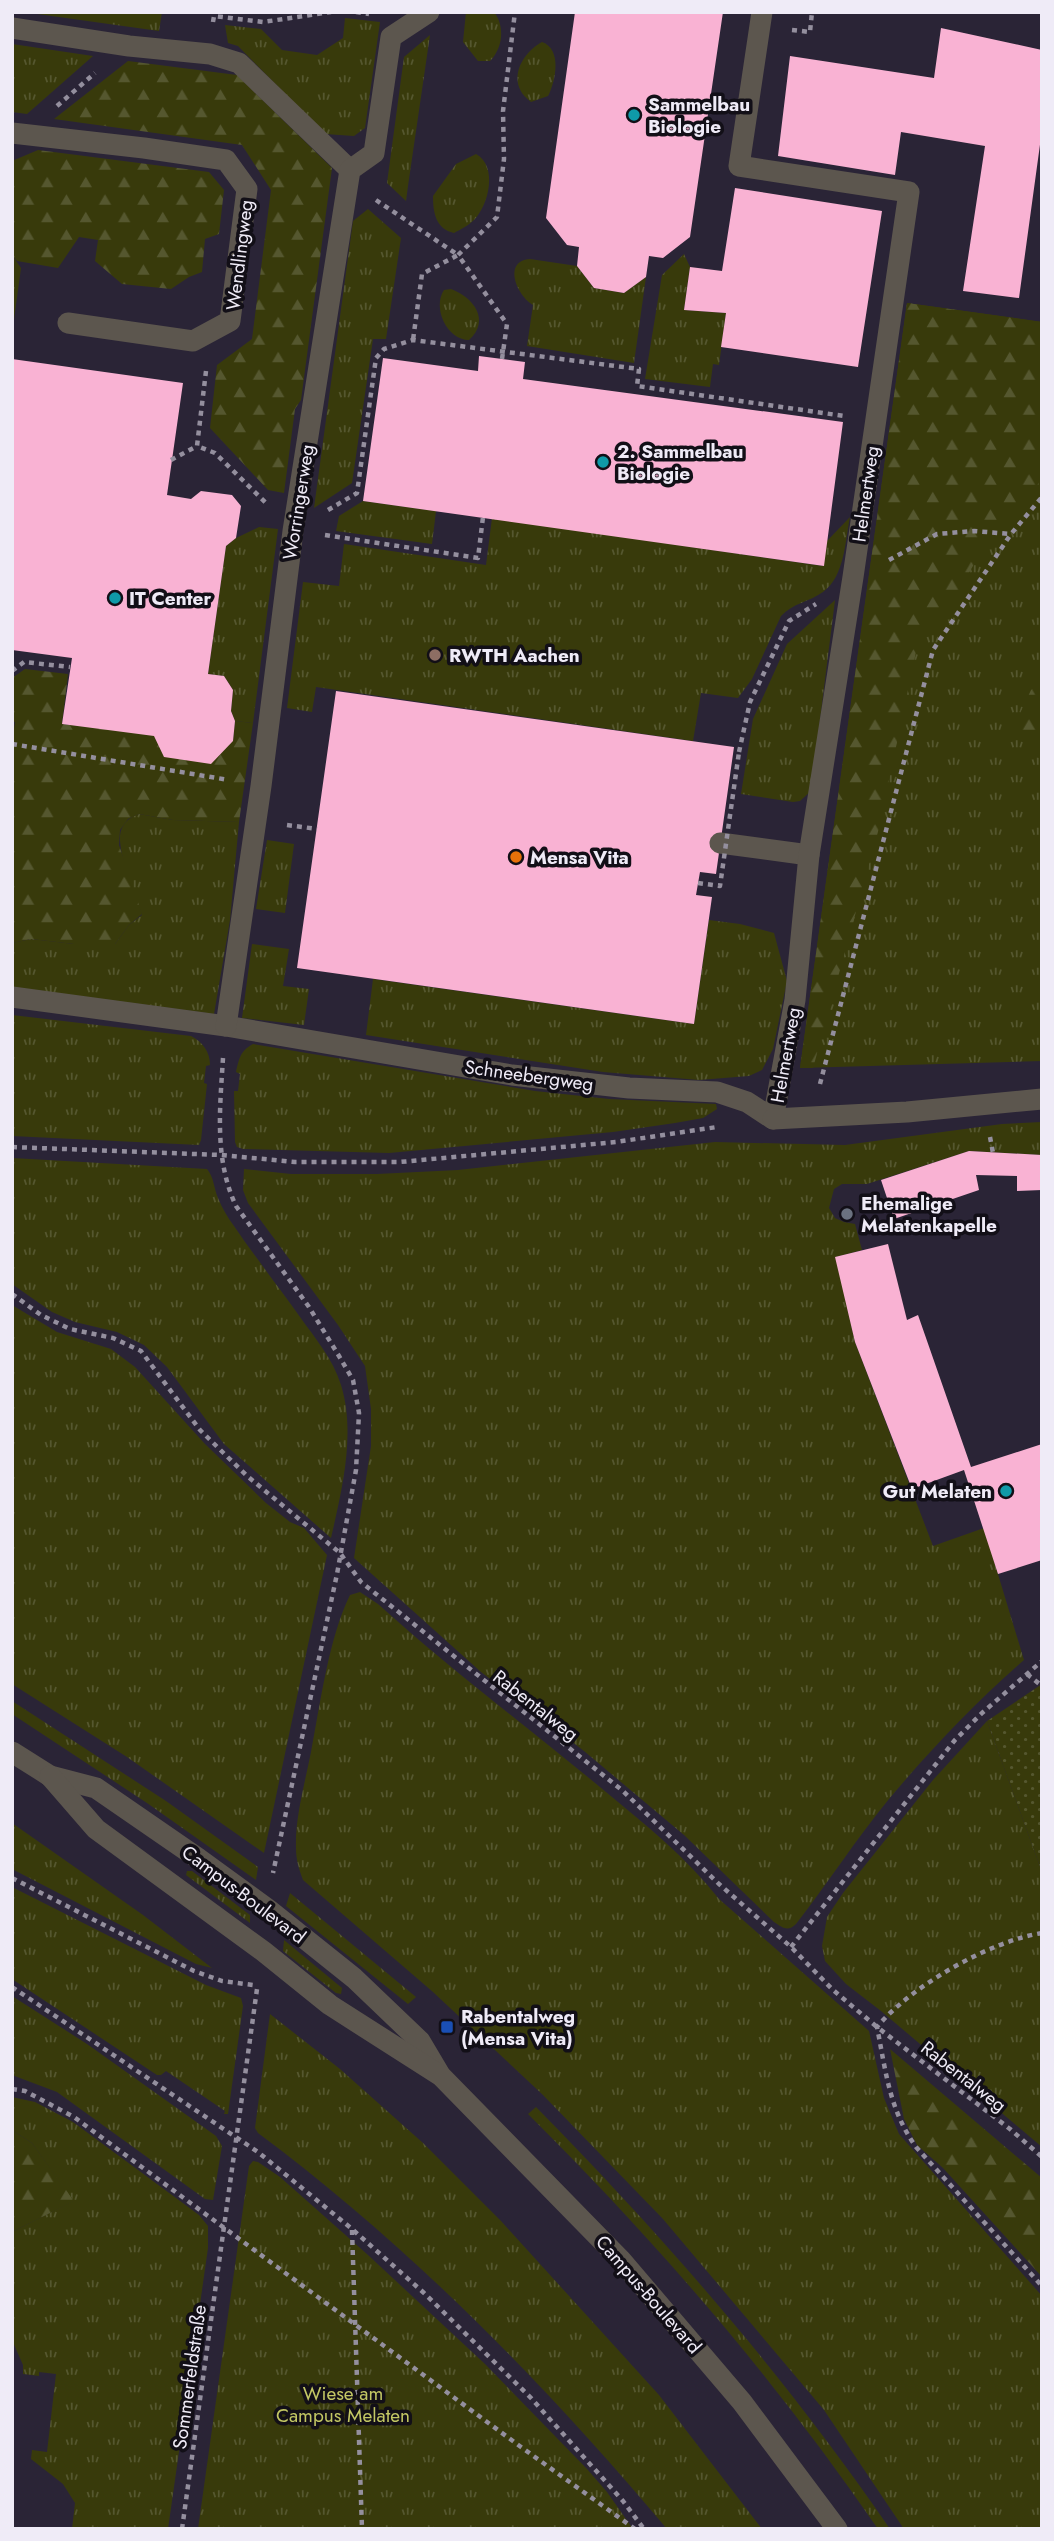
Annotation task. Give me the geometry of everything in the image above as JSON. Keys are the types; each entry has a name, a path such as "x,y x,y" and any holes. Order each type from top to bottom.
{"street":[{"path":"12,29 129,46 210,54 239,63 350,170 374,153 391,37 429,12"},
{"name":"Helmertweg","path":"762,12 740,166 909,192 853,578 809,855 794,1000 773,1119"},
{"name":"Wendlingweg","path":"18,133 226,160 247,189 230,321 193,341"},
{"name":"Worringerweg","path":"226,1026 261,786 295,521 350,170"},
{"path":"68,323 193,341"},
{"path":"720,842 809,855"},
{"name":"Schneebergweg","path":"12,997 226,1026 512,1075 629,1088 717,1092 747,1102 773,1119"},
{"path":"773,1119 907,1112 1042,1099"},
{"name":"Campus-Boulevard","path":"12,1752 50,1776 96,1829 263,1951 330,2005 441,2077 621,2260 742,2402 836,2529"},
{"name":"Campus-Boulevard","path":"50,1776 96,1788 269,1910 354,1978 420,2041 441,2077"}],"path":[{"path":"248,21 263,22 331,12"},
{"path":"413,340 422,274 458,255 497,217 504,159 503,111 515,12"},
{"path":"18,133 129,46"},
{"path":"388,206 458,255 507,324 502,359"},
{"path":"295,521 357,493 376,358 384,349 413,340 639,369 637,386 876,420"},
{"path":"193,341 206,365 197,446"},
{"path":"171,460 197,446 215,453 272,509 295,521 478,558 483,517"},
{"path":"811,1118 933,650 1011,534 1042,497"},
{"path":"698,883 720,886 739,752 750,702 789,621 853,578 937,534 974,531 1011,534"},
{"path":"12,671 24,662 70,667"},
{"path":"12,744 261,786"},
{"path":"226,1026 219,1118 221,1155 230,1193 236,1206 309,1307 353,1380 359,1413 356,1470 273,1873"},
{"path":"12,1147 221,1155 295,1161 400,1162 616,1142 773,1119"},
{"name":"Rabentalweg","path":"12,1294 41,1315 70,1329 113,1338 141,1351 200,1430 246,1475 340,1553 362,1582 623,1791 719,1884 791,1947 833,1990 1042,2157"},
{"path":"791,1947 954,1740 1042,1661"},
{"path":"1027,1674 1042,1686"},
{"name":"Sommerfeldstraße","path":"12,1878 194,1971 222,1981 257,1985 181,2529"},
{"path":"1042,1933 1018,1936 944,1973 910,1993 877,2027 891,2096 901,2126 916,2147 1042,2286"},
{"path":"12,1987 258,2151 352,2229 424,2293 531,2398 644,2529"},
{"path":"12,2089 25,2091 75,2117 635,2529"},
{"path":"352,2229 362,2529"}],"green space":[{"path":"23,12 162,12 159,31"},
{"path":"466,12 494,12 498,18 500,43 490,61 478,61 463,42"},
{"path":"345,18 380,22 365,128 354,136 325,134 238,46 228,43 225,25 261,29 282,50 317,55 343,38"},
{"path":"430,35 406,201 387,183 404,57"},
{"path":"542,42 548,46 555,58 555,74 548,96 531,102 523,95 517,79 527,54"},
{"path":"12,44 93,56 27,114 12,112"},
{"path":"128,61 237,75 332,168 301,400 295,409 284,493 268,490 210,428 217,365 252,339 271,190 242,145 54,119"},
{"path":"38,150 209,172 224,190 219,234 205,239 202,272 171,289 122,284 95,261 98,240 79,237 58,268 17,261 12,255 12,161"},
{"path":"476,154 487,167 487,196 474,220 454,233 439,224 433,196 456,164"},
{"path":"368,209 401,238 386,339 373,339 352,483 314,508 353,221"},
{"path":"684,254 690,267 684,310 726,313 719,365 713,364 710,387 645,379 662,275"},
{"path":"12,255 21,268 12,334"},
{"path":"530,259 577,266 594,288 624,293 646,277 634,363 527,346 533,305 522,294 514,272 521,261"},
{"path":"451,289 472,303 479,317 479,325 469,340 454,335 441,314 441,297 444,290"},
{"path":"907,303 1042,322 1042,1061 800,1068"},
{"path":"907,303 1042,322 1042,478 1021,510 981,552 951,604 917,647 879,828 813,1068 800,1068"},
{"path":"363,501 436,511 432,544 336,531 339,516"},
{"path":"850,517 843,558 836,577 823,592 781,616 752,679 738,698 701,693 693,741 316,687 312,712 287,708 303,582 339,586 344,544 486,565 492,518 823,566 827,541"},
{"path":"259,527 278,529 253,723 235,721 231,711 233,690 224,676 208,674 226,546"},
{"path":"835,600 811,791 800,801 793,802 741,794 753,719 787,644"},
{"path":"25,669 68,674 62,724 233,741 235,721 253,723 239,822 173,820 139,814 128,819 120,830 119,845 142,914 129,925 115,944 74,944 31,939 12,943 12,741 15,722 12,721 12,678"},
{"path":"1042,683 1042,760 1032,753 1016,722 1031,690"},
{"path":"139,814 173,820 239,822 230,920 214,1014 12,987 12,943 31,939 74,944 115,944 129,925 142,915 120,846 122,828"},
{"path":"267,840 294,844 285,913 256,909"},
{"path":"709,920 740,924 774,933 787,981 773,1049 762,1070 749,1076 699,1080 603,1072 366,1035 373,979 694,1024"},
{"path":"252,944 289,949 283,986 309,989 304,1025 242,1018"},
{"path":"12,1015 195,1038 202,1044 210,1060 210,1065 206,1066 204,1083 207,1084 199,1145 12,1136"},
{"path":"253,1044 535,1091 609,1099 716,1104 717,1109 703,1118 613,1132 389,1153 243,1149 237,1147 235,1142 234,1091 238,1091 240,1074 236,1072 239,1059"},
{"path":"1042,1122 1042,1155 969,1151 867,1184 842,1184 834,1189 829,1208 835,1218 855,1224 862,1250 836,1257 855,1342 933,1546 984,1528 1024,1660 921,1762 877,1814 796,1924 785,1928 774,1922 684,1835 584,1751 481,1672 354,1558 371,1446 371,1409 365,1366 248,1203 243,1190 244,1169 291,1174 458,1170 715,1142 845,1145 1002,1124"},
{"path":"12,1158 207,1169 227,1216 323,1349 341,1385 347,1422 346,1462 331,1538 224,1444 167,1367 144,1345 117,1332 75,1322 52,1312 12,1284"},
{"path":"12,1305 57,1332 111,1349 135,1367 205,1444 266,1503 290,1522 304,1528 327,1555 264,1853 127,1757 12,1684"},
{"path":"360,1592 378,1604 651,1830 680,1856 719,1899 869,2031 884,2098 899,2134 1042,2296 1042,2529 904,2529 824,2410 663,2219 543,2095 433,1992 303,1880 297,1857 297,1824 322,1693 343,1612 350,1595"},
{"path":"1042,1684 1042,1872 987,1721"},
{"path":"12,1701 166,1801 258,1867 256,1880 147,1803 12,1714"},
{"path":"987,1721 1042,1872 1042,2147 846,1984 825,1961 822,1946 827,1917 843,1893 933,1780"},
{"path":"12,1823 143,1915 212,1968 196,1964 12,1869"},
{"path":"187,1871 192,1871 250,1915 250,1923 186,1875"},
{"path":"12,1887 206,1985 241,1998 243,2006 228,2114 224,2114 225,2111 166,2071 157,2075 12,1979"},
{"path":"290,1893 416,1997 408,2004 286,1906"},
{"path":"284,1940 342,1988 341,1994 336,1993 283,1951"},
{"path":"12,1996 87,2044 216,2136 222,2146 213,2200 205,2199 57,2092 12,2075"},
{"path":"270,2014 340,2069 423,2143 501,2221 659,2395 762,2529 667,2529 573,2422 474,2319 369,2222 258,2133 255,2128"},
{"path":"890,2049 1042,2178 1042,2277 943,2168 917,2145 904,2119"},
{"path":"12,2097 35,2102 73,2122 199,2215 208,2226 208,2248 168,2529 72,2529 75,2503 63,2484 31,2459 32,2450 47,2452 56,2374 23,2374 23,2365 12,2340 12,2232 73,2201 32,2143 12,2130"},
{"path":"536,2107 631,2207 722,2310 809,2417 890,2529 878,2529 798,2419 713,2313 623,2212 528,2114"},
{"path":"12,2130 32,2143 74,2201 12,2232"},
{"name":"Wiese am Campus Melaten","path":"253,2161 280,2177 485,2364 587,2469 633,2529 198,2529 249,2166"}],"building":[{"name":"Sammelbau Biologie","path":"575,12 723,12 690,237 663,258 649,256 646,277 624,293 594,288 577,266 579,247 567,245 546,218"},
{"path":"941,28 1042,50 1042,130 1019,298 963,291 985,146 901,132 895,175 778,156 790,56 934,78"},
{"path":"735,188 882,211 858,367 721,347 726,313 684,310 690,267 722,271"},
{"name":"2. Sammelbau Biologie","path":"479,356 525,362 523,379 843,422 824,566 363,501 383,358 478,371"},
{"name":"IT Center","path":"12,359 183,383 167,495 191,499 201,491 232,495 241,506 236,538 226,546 208,674 224,676 233,690 233,741 211,764 164,757 154,736 62,724 72,658 12,650"},
{"name":"Mensa Vita","path":"336,691 734,747 716,874 700,872 696,895 712,897 694,1024 297,968"},
{"path":"969,1151 1042,1155 1042,1190 1017,1191 1017,1176 976,1175 979,1190 894,1219 881,1180"},
{"path":"888,1244 907,1320 918,1315 971,1467 1042,1444 1042,1560 998,1574 964,1470 912,1489 855,1342 835,1257"}],"place":[{"name":"Sammelbau Biologie","path":"634,115"},
{"name":"2. Sammelbau Biologie","path":"603,462"},
{"name":"IT Center","path":"115,598"},
{"name":"RWTH Aachen","path":"435,655"},
{"name":"Mensa Vita","path":"516,857"},
{"name":"Ehemalige Melatenkapelle","path":"847,1214"},
{"name":"Gut Melaten","path":"1006,1491"},
{"name":"Rabentalweg (Mensa Vita)","path":"447,2027"}]}
